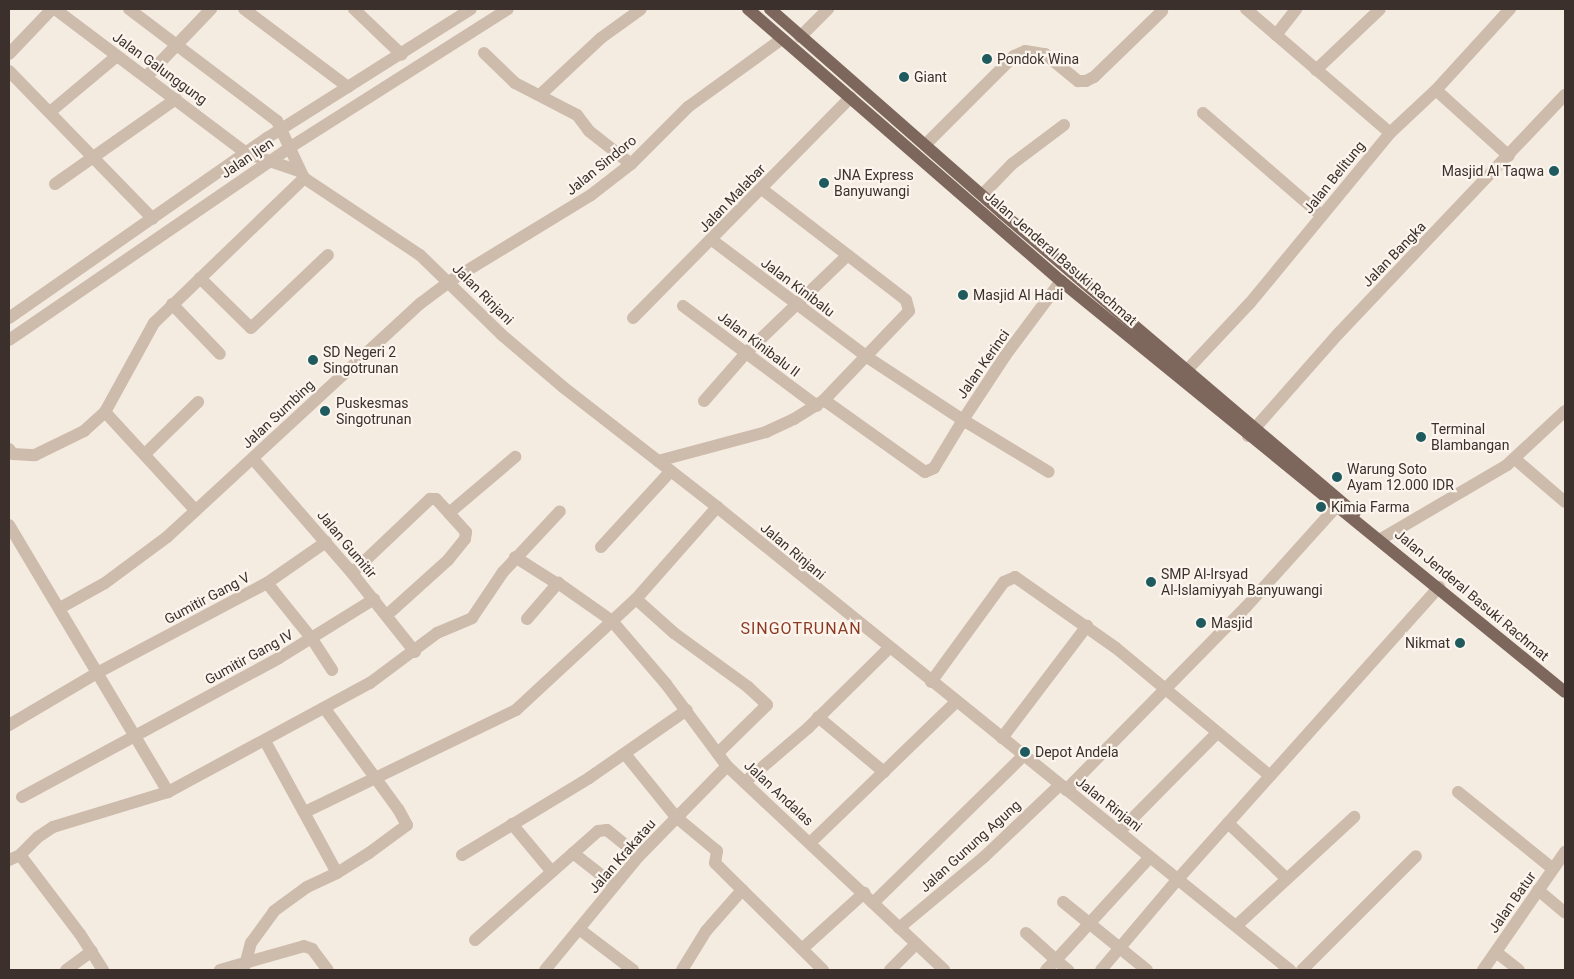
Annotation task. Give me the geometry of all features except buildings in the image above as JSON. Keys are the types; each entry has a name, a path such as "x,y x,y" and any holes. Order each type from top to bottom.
{"main road":[{"name":"Jalan Jenderal Basuki Rachmat","path":"748,9 851,97 962,186 982,195 1188,370 1252,432 1336,507 1361,522 1565,692"},
{"name":"Jalan Jenderal Basuki Rachmat","path":"770,9 925,146 962,186 1061,282 1347,505 1361,522"}],"street":[{"path":"9,54 53,9"},
{"name":"Jalan Galunggung","path":"53,9 147,76 246,153 268,162"},
{"path":"10,453 35,455 65,443 84,431 105,412 139,347 172,304 200,278 301,174 282,128 129,9"},
{"path":"147,76 211,9"},
{"path":"244,9 348,87"},
{"path":"354,9 402,54"},
{"name":"Jalan Ijen","path":"9,318 282,128 471,9"},
{"name":"Jalan Ijen","path":"9,340 289,148 508,9"},
{"path":"540,95 601,38 641,9"},
{"path":"800,37 828,9"},
{"path":"1246,9 1390,133"},
{"path":"1276,35 1296,9"},
{"path":"1316,70 1380,9"},
{"name":"Jalan Belitung","path":"1188,370 1250,303 1390,133 1436,90 1510,9"},
{"path":"925,146 1014,56 1025,51 1045,54 1078,81 1086,81 1094,77 1162,11"},
{"name":"Jalan Sindoro","path":"450,281 564,214 631,164 688,107 782,39"},
{"path":"484,53 515,83 577,115 589,131 631,164"},
{"path":"50,112 117,56"},
{"path":"9,71 93,155 153,219"},
{"path":"1436,90 1509,156"},
{"name":"Jalan Malabar","path":"633,318 851,97"},
{"path":"55,184 93,155 176,99"},
{"name":"Jalan Bangka","path":"1252,432 1338,334 1563,100"},
{"path":"1203,113 1322,216"},
{"path":"982,195 1012,164 1064,125"},
{"name":"Jalan Rinjani","path":"268,162 301,174 420,255 450,281 521,352 717,507 931,682 1120,831 1290,970"},
{"path":"658,461 766,432 820,403 908,313 909,306 906,300 762,189"},
{"name":"Jalan Kinibalu","path":"712,240 867,357"},
{"path":"704,402 746,353 848,255"},
{"path":"200,278 251,328 328,256"},
{"name":"Jalan Sumbing","path":"60,608 122,571 196,512 387,333 450,281"},
{"name":"Jalan Kerinci","path":"867,357 964,420 1005,356 1061,282"},
{"path":"172,304 220,354"},
{"name":"Jalan Kinibalu II","path":"683,306 746,353 925,472 934,468 964,420"},
{"path":"146,453 198,402"},
{"path":"105,412 146,453 196,512"},
{"path":"1381,539 1515,459 1563,417"},
{"path":"964,420 1049,472"},
{"path":"449,513 515,458"},
{"name":"Jalan Gumitir","path":"253,459 374,599 415,652"},
{"path":"1515,459 1565,502"},
{"path":"602,547 671,472"},
{"path":"352,573 432,498 466,532 465,539 448,560 387,615"},
{"path":"305,812 375,776 516,710 636,599 717,507"},
{"name":"Jalan Gunung Agung","path":"899,928 984,857 1063,787 1164,690 1246,607 1336,507"},
{"path":"103,970 92,951 14,858 38,836 53,827 78,817 168,792 326,709 415,652 437,634 472,618 515,558 560,511"},
{"path":"9,526 60,608 168,792"},
{"name":"Gumitir Gang V","path":"9,725 97,673 267,583 326,542"},
{"name":"Jalan Andalas","path":"515,558 612,621 686,710 727,766 811,842 944,970"},
{"path":"931,682 1011,577 1020,579 1087,626 1270,776"},
{"path":"267,583 312,639 332,670"},
{"path":"527,619 556,583"},
{"path":"1101,970 1178,879 1440,588"},
{"name":"Gumitir Gang IV","path":"22,797 136,738 312,639 374,599"},
{"path":"636,599 674,633 748,687 767,705 718,753"},
{"path":"1002,738 1087,626"},
{"path":"746,782 818,717 889,648"},
{"path":"811,842 956,702"},
{"path":"234,968 274,911 307,887 337,873 400,833 407,825 375,776 326,709"},
{"path":"462,855 625,754 686,710"},
{"path":"818,717 884,772"},
{"path":"1120,831 1218,733"},
{"path":"264,740 337,873"},
{"path":"625,754 676,817 717,851 715,863 823,970"},
{"path":"873,903 1023,756"},
{"name":"Jalan Krakatau","path":"544,970 639,856 727,766"},
{"path":"1458,792 1553,869"},
{"path":"1236,926 1354,817"},
{"path":"1228,823 1286,878"},
{"path":"512,824 552,872"},
{"path":"475,940 598,831 607,830 639,856"},
{"name":"Jalan Batur","path":"1483,970 1565,852"},
{"path":"573,854 614,885"},
{"path":"1302,970 1416,856"},
{"path":"1046,970 1150,857"},
{"path":"683,970 706,931 742,890"},
{"path":"1538,890 1565,912"},
{"path":"802,949 864,893"},
{"path":"1063,902 1148,970"},
{"path":"579,929 633,970"},
{"path":"1026,933 1068,970"},
{"path":"890,970 916,944"},
{"path":"234,968 304,946 313,951 328,970"},
{"path":"66,970 92,951"},
{"path":"1496,952 1520,970"}],"place":[{"name":"Pondok Wina","path":"987,59"},
{"name":"Giant","path":"904,77"},
{"name":"Masjid Al Taqwa","path":"1554,171"},
{"name":"JNA Express Banyuwangi","path":"824,183"},
{"name":"Masjid Al Hadi","path":"963,295"},
{"name":"SD Negeri 2 Singotrunan","path":"313,360"},
{"name":"Puskesmas Singotrunan","path":"325,411"},
{"name":"Terminal Blambangan","path":"1421,437"},
{"name":"Warung Soto Ayam 12.000 IDR","path":"1337,477"},
{"name":"Kimia Farma","path":"1321,507"},
{"name":"SMP Al-Irsyad Al-Islamiyyah Banyuwangi","path":"1151,582"},
{"name":"Masjid","path":"1201,623"},
{"name":"Nikmat","path":"1460,643"},
{"name":"Depot Andela","path":"1025,752"}],"district":[{"name":"SINGOTRUNAN","path":"801,629"}]}
